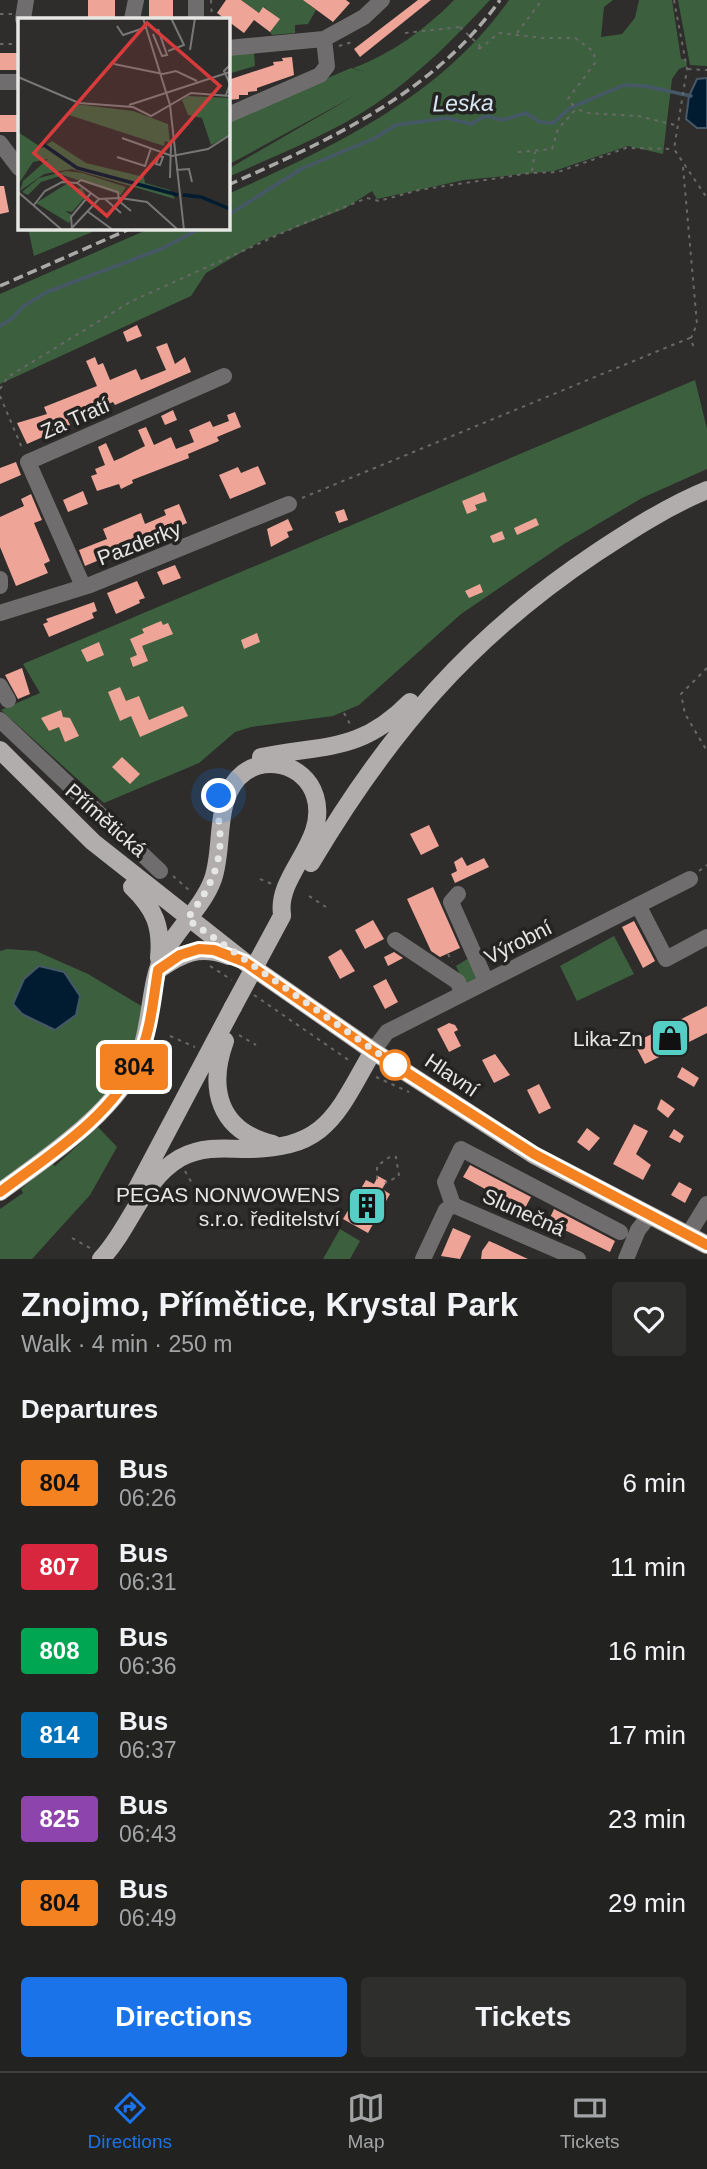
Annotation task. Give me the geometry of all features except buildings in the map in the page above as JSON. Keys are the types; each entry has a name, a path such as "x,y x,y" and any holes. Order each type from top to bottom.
{"main road":[{"path":"96,1255 282,915 343,809 393,737 440,683 500,625 545,588 631,530 707,490"},
{"path":"220,830 217,812 219,796 226,780 240,765 267,756 338,746 370,734 396,715 463,648 500,625"},
{"name":"Přímětická","path":"0,750 93,842 187,919"},
{"path":"158,970 162,956 213,880 228,794 247,770 261,765 283,765 299,773 310,784 317,805 315,825 305,853 280,900 282,915"},
{"path":"0,1192 88,1122 125,1083 138,1059 149,1026 161,933 153,910 93,842"},
{"name":"Hlavní","path":"187,919 373,1051 534,1154 707,1245"},
{"path":"158,970 192,951 214,950 245,962"},
{"path":"233,1007 231,1027 217,1066 219,1100 229,1117 243,1131 280,1145"},
{"path":"96,1255 115,1244 146,1191 164,1170 181,1158 201,1150 261,1149 303,1141 326,1127 338,1114 373,1051"}],"street":[{"path":"23,18 26,0"},
{"path":"132,18 136,0"},
{"path":"196,0 196,18"},
{"path":"229,48 324,39 364,17 382,0"},
{"path":"229,115 320,75 327,66 324,39"},
{"path":"0,82 18,82"},
{"path":"0,143 13,163"},
{"name":"Za Tratí","path":"83,586 28,462 224,376"},
{"name":"Pazderky","path":"0,613 83,586 289,504"},
{"path":"0,579 0,586"},
{"path":"0,720 158,868"},
{"name":"Výrobní","path":"373,1051 387,1031 690,879"},
{"path":"458,894 451,902 486,981"},
{"path":"638,905 666,958 707,936"},
{"path":"395,940 458,982 462,994"},
{"name":"Slunečná","path":"578,1259 453,1205 445,1182 461,1149 620,1232"},
{"path":"688,1235 707,1204"},
{"name":"Slunečná","path":"423,1259 446,1210 453,1205"},
{"path":"626,1259 638,1230 650,1215"}],"path":[{"path":"211,0 212,18"},
{"path":"517,33 542,0"},
{"path":"674,0 687,69 674,149 682,166 707,198"},
{"path":"405,33 460,27 480,46 477,51 499,33 575,38 594,52 595,63 568,99 576,109 588,113 638,116 676,125"},
{"path":"0,44 18,44"},
{"path":"687,69 707,70"},
{"path":"519,152 552,149 558,128 576,109"},
{"path":"0,389 8,377 130,302 302,224 367,198 379,201 419,190 531,173 558,172 626,148 674,149"},
{"path":"531,173 535,151"},
{"path":"289,504 690,338 697,324 682,166"},
{"path":"690,338 695,350"},
{"path":"0,397 28,462"},
{"path":"707,668 681,694 685,714 707,751"},
{"path":"344,713 354,733"},
{"path":"158,868 168,871 191,891"},
{"path":"260,879 279,887"},
{"path":"309,896 326,907"},
{"path":"192,951 193,957 240,986"},
{"path":"251,994 363,1069 419,1097"},
{"path":"235,1033 257,1045"},
{"path":"170,1036 195,1047"},
{"path":"377,1178 377,1166 391,1156 396,1157 399,1176 386,1183"},
{"path":"180,1165 193,1185"},
{"path":"72,1238 96,1255"}],"green space":[{"path":"241,0 310,0 308,4 316,10 308,24 295,25 295,33 272,35 270,32 279,19 264,7 259,13"},
{"path":"454,0 490,0 435,56 374,105 321,135 229,177 229,168 356,95 229,164 229,121 351,68 365,72 353,68 381,56 432,21"},
{"path":"509,0 613,0 604,7 601,37 622,34 635,18 639,0 672,0 681,59 686,59 687,66 679,69 672,79 663,154 628,146 554,171 464,180 377,199 372,191 344,209 261,241 206,273 191,296 0,384 0,294 149,229 229,229 229,194 307,158 382,116 451,65 482,34"},
{"path":"678,0 707,0 707,66 690,65"},
{"path":"254,53 255,66 229,74 229,55"},
{"path":"28,229 100,229 34,256"},
{"path":"695,380 707,429 707,469 642,498 564,544 461,614 359,705 333,716 251,727 235,732 199,763 104,803 1,710 40,693 23,664"},
{"path":"614,936 634,974 577,1001 560,966"},
{"path":"0,951 36,951 88,974 143,1007 138,1036 127,1063 111,1087 70,1129 0,1183"},
{"path":"469,958 477,979 466,987 456,966"},
{"path":"98,1127 117,1147 90,1195 32,1259 0,1259 0,1209 23,1193 21,1189 51,1163 55,1166"},
{"path":"340,1229 360,1241 350,1259 323,1259"}],"water":[{"path":"707,78 707,128 697,128 686,119 689,96 697,79"},
{"path":"39,966 64,972 80,996 76,1015 55,1030 22,1014 13,1004 24,979"}],"waterway":[{"name":"Leska","path":"229,214 301,169 373,139 396,125 447,118 471,124 485,116 503,120 526,113 540,122 553,123 570,108 624,85 645,86 691,96"},
{"name":"Leska","path":"0,326 14,317 22,307 47,292 161,249 199,229"}],"railway":[{"path":"229,185 341,132 411,88 444,62 500,0"},
{"path":"0,286 130,229"}],"bus line":[{"name":"804","path":"0,1192 60,1146 108,1104 125,1083 138,1059 149,1026 158,970 186,952 206,949 245,962 373,1051 534,1154 707,1245"}],"place":[{"name":"Lika-Zn","path":"670,1038"},
{"name":"PEGAS NONWOWENS s.r.o. ředitelství","path":"367,1206"}],"route":[{"path":"219,796 219,855 213,880 187,919 395,1065"}]}
